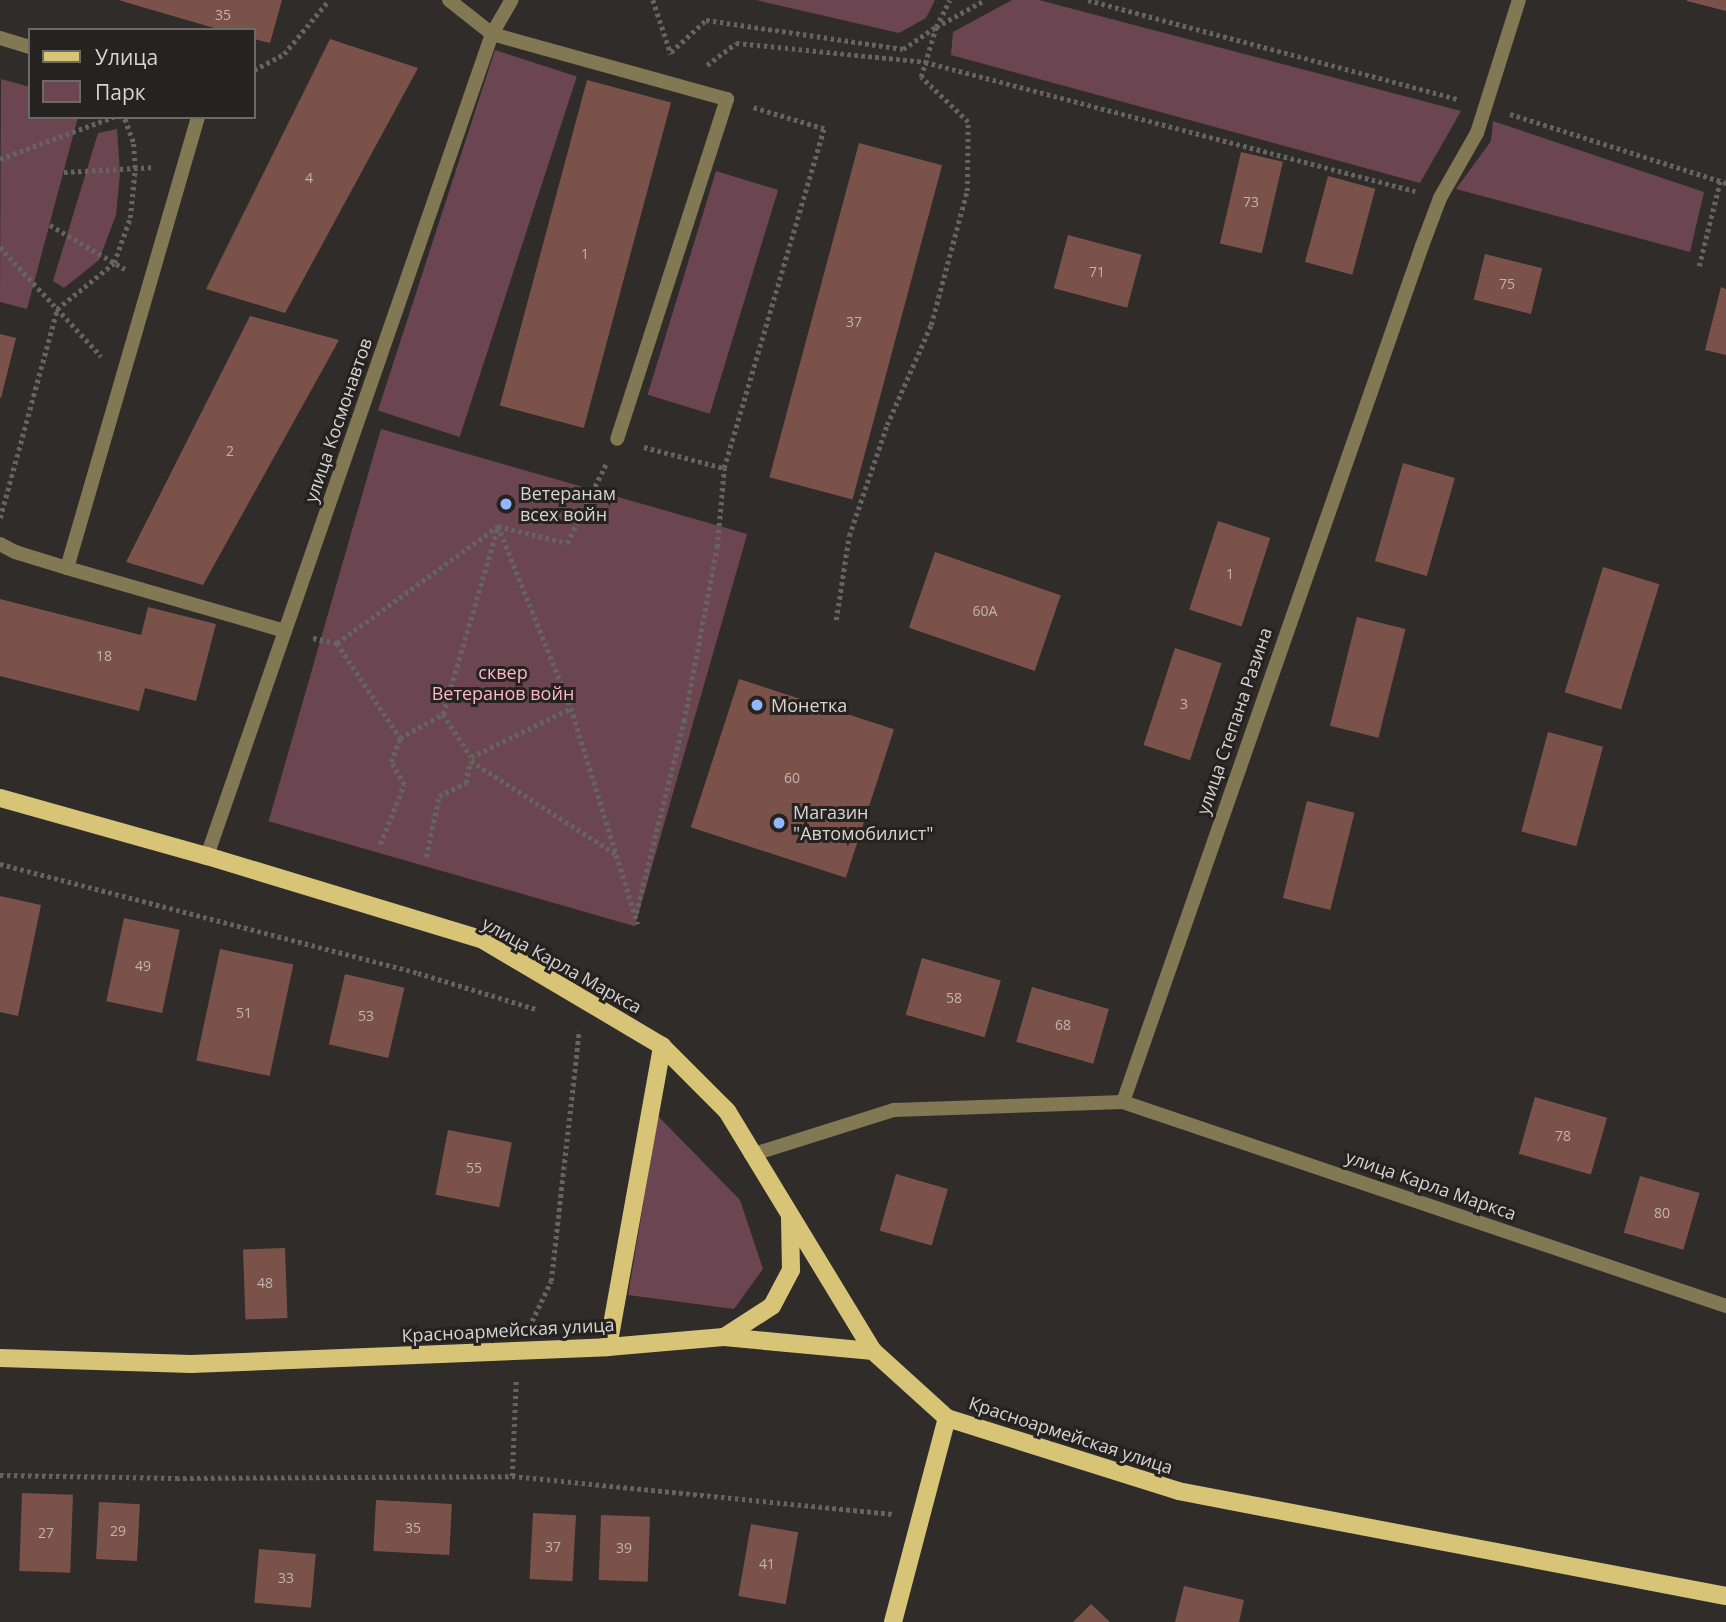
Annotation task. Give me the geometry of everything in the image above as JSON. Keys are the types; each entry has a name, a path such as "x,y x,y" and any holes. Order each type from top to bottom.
{"main road":[{"name":"улица Карла Маркса","path":"0,798 207,856 484,940 662,1046 727,1111 751,1155 873,1351"},
{"path":"608,1346 662,1046"},
{"path":"724,1337 772,1306 791,1270 790,1217"},
{"name":"Красноармейская улица","path":"0,1358 191,1364 608,1346 724,1337 873,1351 947,1418 1178,1491 1726,1597"},
{"path":"893,1622 947,1418"}],"street":[{"path":"449,0 492,34 727,99 617,439"},
{"name":"улица Космонавтов","path":"207,856 492,34 512,0"},
{"name":"улица Степана Разина","path":"1123,1102 1440,198 1477,134 1519,0"},
{"path":"0,38 28,46"},
{"path":"67,568 197,119"},
{"path":"0,544 15,552 67,568 285,631"},
{"path":"751,1155 894,1110 1123,1102"},
{"name":"улица Карла Маркса","path":"1123,1102 1726,1306"}],"path":[{"path":"256,69 284,54 329,0"},
{"path":"653,0 671,52 679,86 736,43 925,62 1440,198"},
{"path":"835,620 849,536 887,425 931,325 967,191 968,122 921,77 936,27 950,0"},
{"path":"644,76 706,20 903,49 985,0"},
{"path":"1088,0 1485,106 1723,182 1699,266"},
{"path":"635,915 684,721 719,534 724,468 824,129 727,99"},
{"path":"0,159 108,119"},
{"path":"0,519 57,309 114,263 130,218 135,168 133,142 125,119"},
{"path":"64,172 184,165"},
{"path":"50,225 150,284"},
{"path":"0,247 122,380"},
{"path":"337,643 499,526 567,543 617,439 724,468"},
{"path":"499,526 571,708 638,924"},
{"path":"380,844 404,785 391,762 400,738 443,714 499,526"},
{"path":"285,631 337,643 400,738"},
{"path":"471,759 571,708"},
{"path":"443,714 471,759 617,854"},
{"path":"426,857 439,796 466,783 471,759"},
{"path":"0,864 418,973 541,1010"},
{"path":"512,1476 517,1350 551,1281 580,1023"},
{"path":"0,1475 176,1478 512,1476 921,1517"}],"green space":[{"path":"756,0 935,0 926,18 899,33"},
{"path":"1012,0 1039,0 1461,111 1420,183 951,55 953,32"},
{"path":"495,50 577,77 460,437 378,410"},
{"path":"1,79 28,86 28,119 77,119 27,309 0,302"},
{"path":"1493,121 1704,192 1690,252 1456,189 1491,141"},
{"path":"117,129 120,173 116,215 99,260 64,288 53,281 98,133"},
{"path":"716,171 778,190 710,414 648,395"},
{"name":"сквер Ветеранов войн","path":"381,429 747,534 635,926 269,821"},
{"path":"658,1116 740,1200 763,1269 734,1309 628,1295"}],"building":[{"path":"118,0 282,0 270,43 256,40 256,28 214,28"},
{"path":"1726,0 1726,11 1687,1"},
{"path":"330,39 418,68 285,313 206,289"},
{"path":"587,80 671,103 584,428 500,406"},
{"path":"859,143 942,165 853,499 769,477"},
{"path":"1241,152 1283,162 1262,253 1220,244"},
{"path":"1328,176 1375,189 1352,275 1305,262"},
{"path":"1068,235 1141,255 1127,308 1054,288"},
{"path":"1485,254 1542,268 1531,314 1474,300"},
{"path":"1721,287 1726,289 1726,355 1705,350"},
{"path":"250,316 339,340 203,585 126,562"},
{"path":"0,334 16,338 1,398 0,398"},
{"path":"1403,463 1455,478 1427,576 1375,561"},
{"path":"1218,521 1270,538 1242,626 1189,609"},
{"path":"935,552 1061,595 1035,671 909,628"},
{"path":"1603,567 1659,584 1621,710 1565,692"},
{"path":"0,599 141,635 148,607 216,624 196,701 145,688 139,711 0,676"},
{"path":"1357,617 1406,629 1378,738 1330,726"},
{"path":"1175,648 1222,663 1190,760 1143,745"},
{"path":"739,679 894,729 846,878 691,827"},
{"path":"1548,732 1603,747 1576,846 1521,831"},
{"path":"1307,801 1355,813 1330,910 1283,898"},
{"path":"0,896 41,905 18,1016 0,1012"},
{"path":"124,918 180,930 162,1013 106,1001"},
{"path":"220,949 293,965 270,1076 196,1061"},
{"path":"922,958 1001,981 985,1037 906,1015"},
{"path":"345,974 404,988 388,1058 329,1044"},
{"path":"1032,987 1109,1009 1093,1064 1016,1042"},
{"path":"1535,1097 1607,1118 1591,1174 1519,1154"},
{"path":"448,1130 512,1142 499,1207 435,1195"},
{"path":"896,1174 948,1189 932,1246 880,1231"},
{"path":"1640,1176 1700,1193 1683,1250 1624,1233"},
{"path":"285,1248 287,1318 245,1319 243,1249"},
{"path":"22,1493 73,1495 70,1573 19,1571"},
{"path":"376,1500 452,1504 449,1555 373,1551"},
{"path":"99,1502 140,1504 137,1561 96,1559"},
{"path":"533,1513 576,1515 572,1581 530,1579"},
{"path":"601,1515 650,1517 648,1582 599,1580"},
{"path":"751,1524 798,1532 786,1604 738,1596"},
{"path":"259,1549 316,1554 311,1608 254,1603"},
{"path":"1184,1586 1244,1600 1239,1622 1175,1622"},
{"path":"1091,1604 1110,1622 1073,1622"}],"place":[{"name":"Ветеранам всех войн","path":"506,504"},
{"name":"Монетка","path":"757,705"},
{"name":"Магазин \"Автомобилист\"","path":"779,823"}]}
